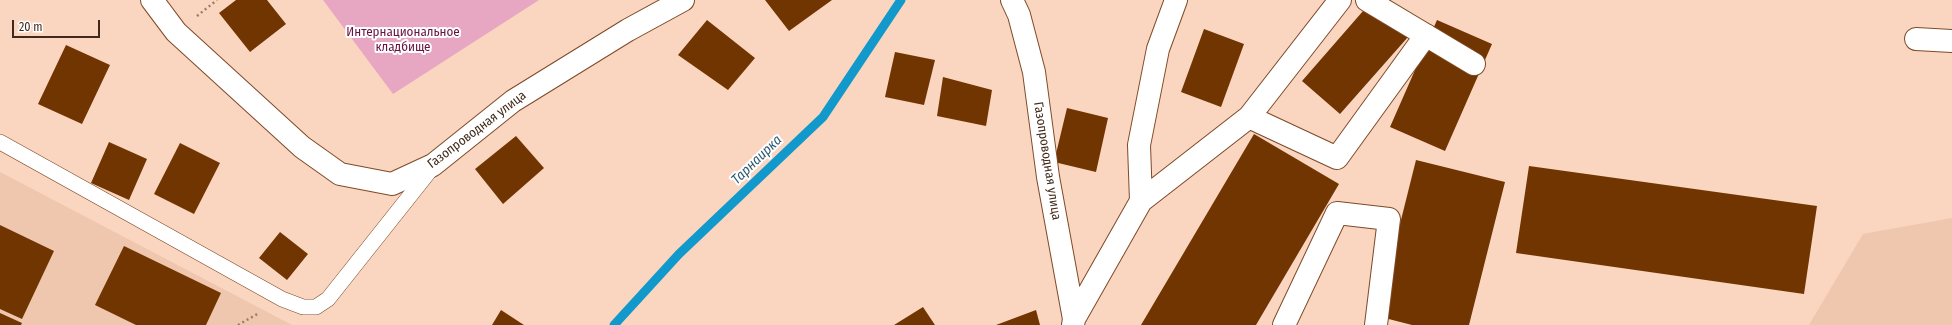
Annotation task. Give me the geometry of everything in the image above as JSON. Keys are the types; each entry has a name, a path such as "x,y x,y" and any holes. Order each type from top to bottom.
{"street":[{"name":"Газопроводная улица","path":"152,0 182,38 302,147 340,174 392,184 433,165 513,101 628,30 683,0"},
{"name":"Газопроводная улица","path":"1012,0 1019,15 1034,72 1048,177 1074,322"},
{"path":"1141,201 1139,145 1158,49 1176,0"},
{"path":"1074,322 1141,201 1249,117 1340,0"},
{"path":"1367,0 1474,64"},
{"path":"1249,117 1337,158 1426,35"},
{"path":"1916,39 1952,41"},
{"path":"1284,325 1337,213 1389,219 1376,325"}],"lane":[{"path":"0,142 282,299 303,307 316,307 328,299 433,165"}],"shaded area":[{"path":"0,172 292,325 0,325"},
{"path":"1952,218 1952,325 1809,325 1863,234"}],"green space":[{"name":"Интернациональное кладбище","path":"323,0 539,0 393,94"}],"building":[{"path":"236,0 267,0 286,24 250,52 219,13"},
{"path":"765,0 832,0 789,31"},
{"path":"1370,3 1408,37 1340,114 1302,81"},
{"path":"707,20 755,58 728,90 678,55"},
{"path":"1437,20 1492,44 1445,151 1390,127"},
{"path":"1204,29 1244,44 1221,107 1181,92"},
{"path":"66,45 110,65 82,124 38,104"},
{"path":"895,52 935,60 924,105 885,97"},
{"path":"943,77 992,90 986,126 937,116"},
{"path":"1067,108 1108,118 1096,172 1054,162"},
{"path":"1254,134 1339,184 1256,325 1141,325"},
{"path":"516,136 544,168 503,204 475,169"},
{"path":"109,142 147,159 129,200 91,183"},
{"path":"180,143 220,163 194,214 154,194"},
{"path":"1416,160 1505,182 1469,325 1412,325 1377,316"},
{"path":"1529,166 1817,206 1804,294 1516,253"},
{"path":"0,225 54,251 22,319 0,309"},
{"path":"280,232 308,254 287,280 259,258"},
{"path":"124,246 221,293 206,325 136,325 95,305"},
{"path":"923,307 935,325 894,325"},
{"path":"501,310 524,325 492,325"},
{"path":"1036,310 1040,325 996,325"},
{"path":"0,313 22,323 21,325 0,325"}],"waterway":[{"name":"Тарнаирка","path":"614,325 679,254 823,117 901,0"}]}
